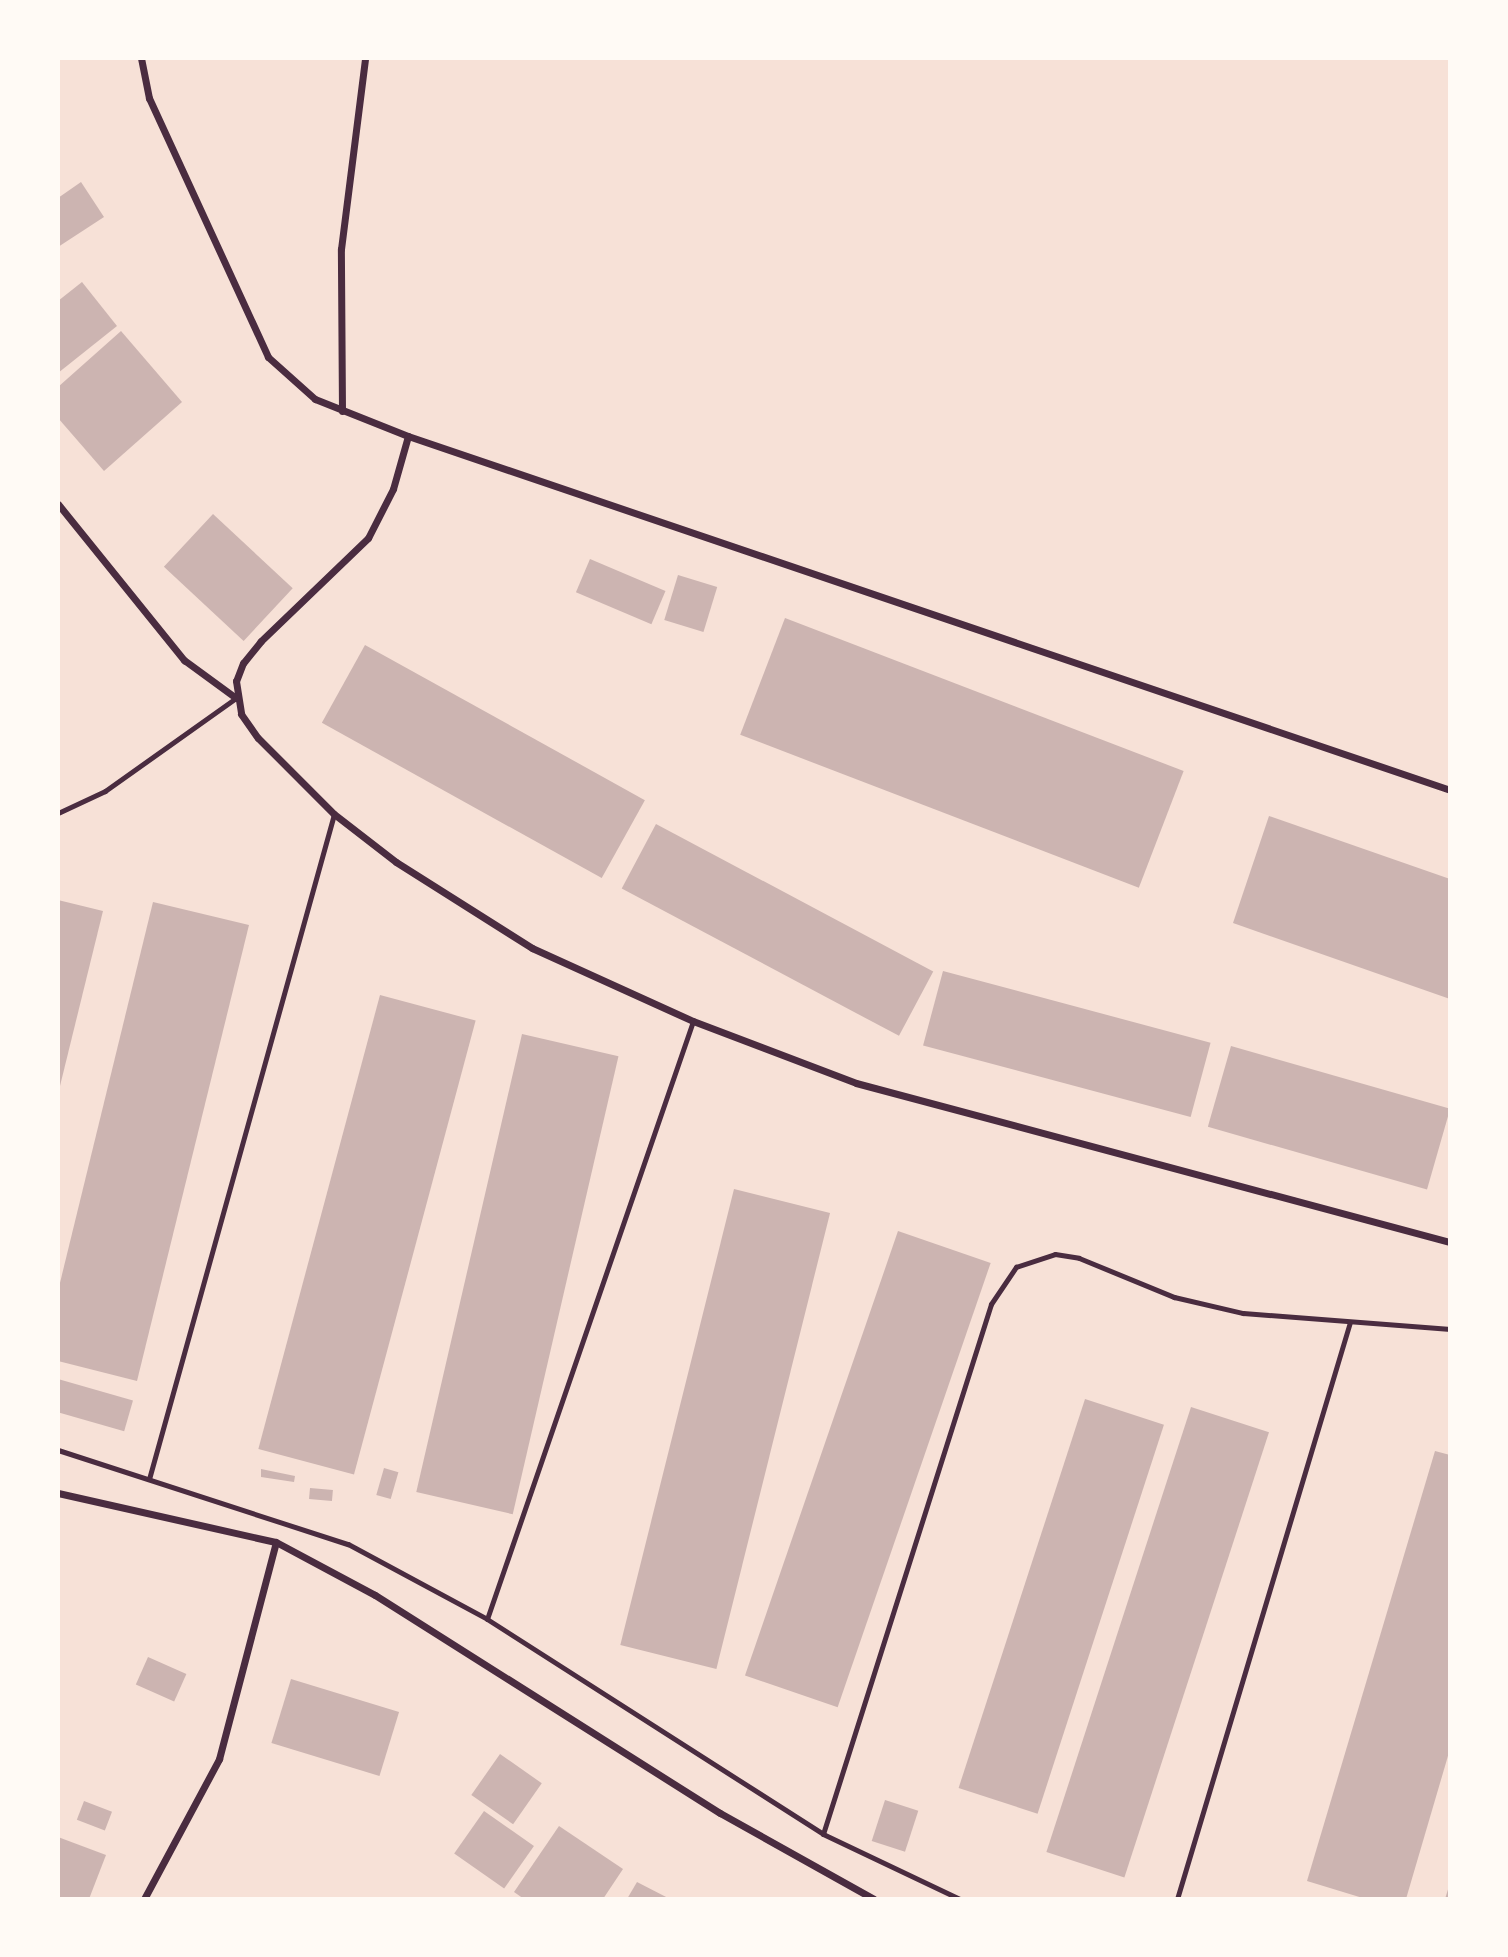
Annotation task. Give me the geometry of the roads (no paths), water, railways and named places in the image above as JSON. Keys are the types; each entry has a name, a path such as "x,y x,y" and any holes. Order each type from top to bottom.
{"street":[{"path":"141,58 149,98 268,358 297,387 342,411 408,436 1450,790"},
{"path":"342,411 341,249 365,58"},
{"path":"236,698 243,663 368,538 393,489 408,436"},
{"path":"58,504 184,660 236,698 258,738 334,814 396,862 532,948 693,1021 856,1083 1450,1242"},
{"path":"58,1493 276,1542 387,1602 741,1826 874,1899"},
{"path":"144,1899 219,1759 276,1542"}],"lane":[{"path":"58,813 105,791 236,698"},
{"path":"149,1479 334,814"},
{"path":"487,1619 693,1021"},
{"path":"823,1834 991,1304 1016,1267 1055,1254 1079,1258 1174,1297 1243,1313 1450,1329"},
{"path":"1177,1899 1350,1322"},
{"path":"58,1450 348,1544 487,1619 823,1834 960,1899"}]}
